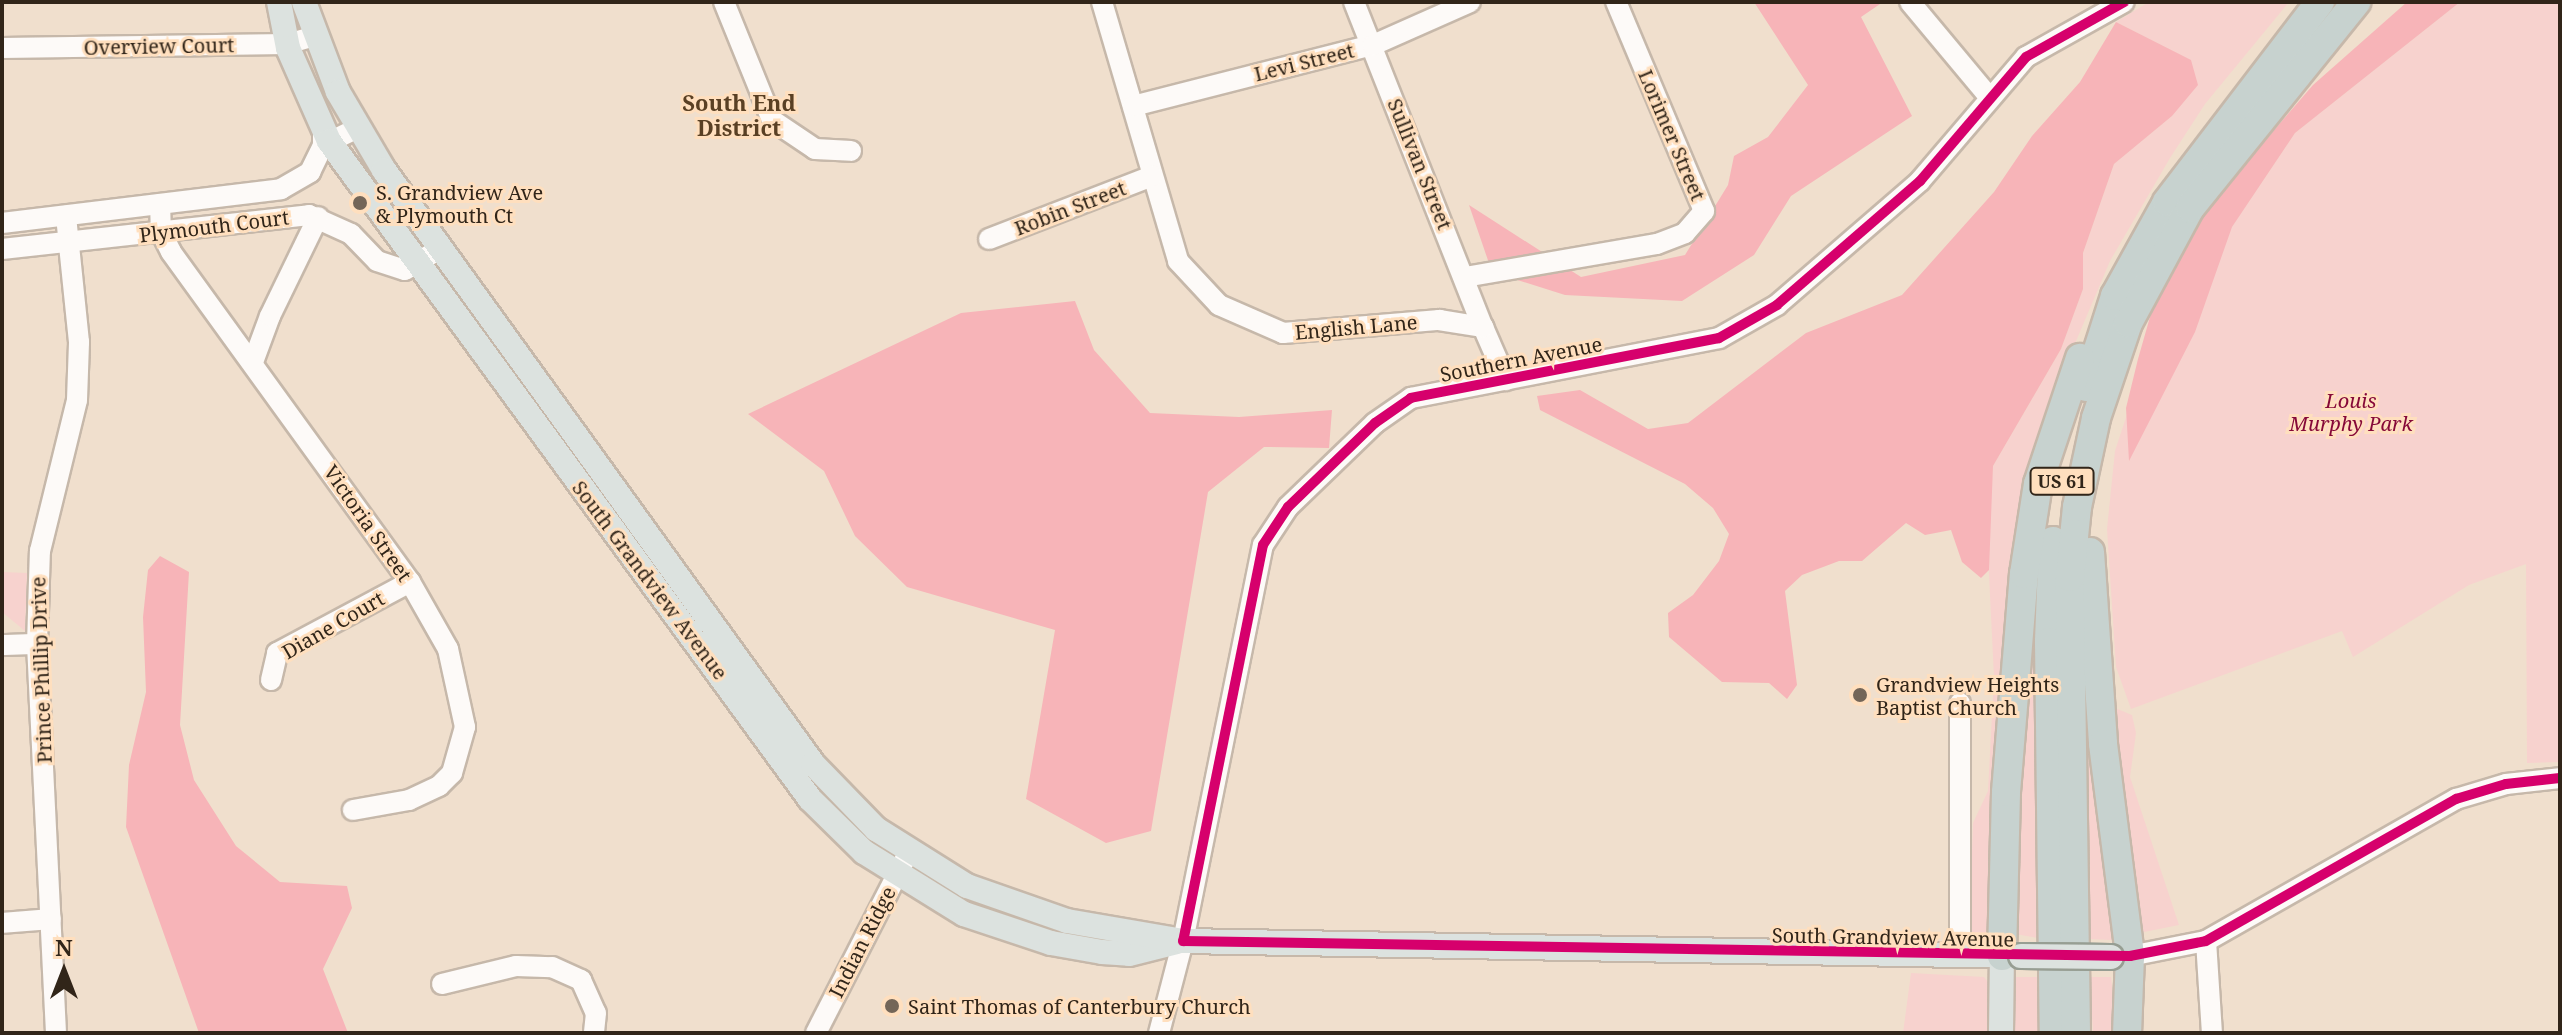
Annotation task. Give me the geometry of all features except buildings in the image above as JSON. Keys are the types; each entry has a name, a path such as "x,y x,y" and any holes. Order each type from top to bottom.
{"highway":[{"name":"US 61","path":"2076,1033 2071,556 2088,450 2128,323 2190,208 2286,82 2356,2"},
{"path":"2286,82 2375,2"},
{"name":"US 61","path":"2054,1033 2052,558 2068,452 2115,296 2187,172 2313,8"},
{"path":"2012,956 2007,777 2032,515 2056,419 2104,303 2115,296"},
{"path":"2127,1033 2089,581 2095,485 2128,323"}],"main road":[{"name":"South Grandview Avenue","path":"279,2 287,44 325,137 414,266 736,676 867,821 909,852 1011,904 1067,921 1183,941 2121,956"},
{"name":"South Grandview Avenue","path":"304,2 315,36 358,128 736,676 810,799 896,875 964,914 1051,943 1129,954 1183,941"},
{"path":"2001,1033 2012,956"}],"street":[{"path":"724,2 772,120 815,149 851,151"},
{"name":"English Lane","path":"1102,2 1178,261 1219,305 1283,333 1439,320 1483,327"},
{"name":"Sullivan Street","path":"1354,2 1483,327"},
{"name":"Levi Street","path":"1133,106 1373,45 1470,2"},
{"name":"Lorimer Street","path":"1465,277 1657,244 1685,233 1704,211 1616,2"},
{"path":"1910,2 1990,98"},
{"name":"Southern Avenue","path":"1159,1033 1183,941 1263,545 1288,507 1375,423 1411,398 1719,338 1777,305 1879,221 2026,57 2124,2"},
{"name":"Overview Court","path":"2,48 287,44 315,36"},
{"path":"325,137 358,128"},
{"name":"Plymouth Court","path":"2,223 249,193 297,183 310,172 325,137"},
{"name":"Robin Street","path":"989,239 1152,176"},
{"path":"249,193 254,221"},
{"name":"Victoria Street","path":"160,204 161,232 171,252 410,582 448,649 461,701 463,745 452,773 439,786 409,800 353,810"},
{"name":"Prince Phillip Drive","path":"56,1033 37,644 40,551 77,400 79,342 66,216"},
{"path":"253,362 270,316 318,217"},
{"name":"Plymouth Court","path":"2,249 254,221 318,217 351,234 377,261 414,266"},
{"path":"131,235 171,252"},
{"path":"414,266 441,248"},
{"path":"1483,327 1506,380"},
{"name":"Diane Court","path":"271,680 277,653 410,582"},
{"path":"2,645 37,644"},
{"path":"1960,703 1960,955"},
{"name":"South Grandview Avenue","path":"2121,956 2206,941 2456,799 2506,784 2560,778"},
{"name":"Indian Ridge","path":"816,1033 909,852"},
{"path":"2,923 51,919"},
{"path":"2206,941 2212,1033"},
{"path":"442,984 516,966 552,967 581,980 596,1013 594,1033"}],"green space":[{"path":"2149,2 2289,2 2205,104 2170,158 2110,261 2054,393 2017,513 1987,936 1969,938 1973,823 1988,791 1994,677 1987,534 1993,466 2061,349 2083,289 2083,253 2114,164 2172,116 2190,60 2116,22"},
{"name":"Louis Murphy Park","path":"2460,2 2560,2 2560,762 2527,763 2526,564 2469,585 2353,657 2342,631 2131,709 2116,667 2107,529 2115,451 2147,353 2295,133"},
{"path":"2,572 27,573 25,631 2,612"},
{"path":"2031,596 2038,858 2044,939 2009,933"},
{"path":"2083,666 2115,926 2112,940 2089,939"},
{"path":"2110,706 2132,715 2136,733 2130,777 2179,925 2144,932 2136,921"},
{"path":"1911,973 1984,977 1990,984 1990,1033 1903,1033"},
{"path":"2009,977 2039,977 2039,1033 2009,1033"},
{"path":"2090,977 2111,977 2117,1033 2093,1033"}],"shaded area":[{"path":"1754,2 1883,2 1861,17 1912,116 1791,196 1754,255 1682,301 1565,295 1492,272 1469,205 1581,277 1685,255 1728,185 1734,156 1768,137 1808,85"},
{"path":"2407,2 2460,2 2295,133 2232,227 2195,332 2129,461 2126,408 2138,359 2156,296 2198,218 2313,85"},
{"path":"2116,22 2191,60 2198,85 2172,116 2114,164 2083,253 2083,289 2061,349 1993,466 1989,570 1981,578 1962,562 1951,530 1925,535 1906,523 1862,561 1839,561 1802,575 1785,591 1797,685 1787,699 1769,683 1722,682 1669,637 1668,613 1693,595 1719,561 1729,534 1713,508 1685,484 1540,410 1537,396 1580,390 1648,429 1688,423 1806,333 1902,295 1994,192 2032,136 2080,82"},
{"path":"1075,301 1094,350 1150,413 1239,417 1332,410 1329,448 1264,447 1208,492 1151,831 1106,843 1026,799 1055,630 907,587 855,536 824,471 748,414 961,313"},
{"path":"160,556 189,572 180,725 194,780 236,846 280,882 347,886 352,908 323,969 348,1033 199,1033 126,827 129,765 146,692 143,617 148,570"}],"cycle path":[{"path":"2124,2 2026,57 1920,181 1777,305 1719,338 1411,398 1375,423 1288,507 1263,545 1183,941 2130,956 2206,941 2456,799 2506,784 2560,778"}],"place":[{"name":"S. Grandview Ave & Plymouth Ct","path":"360,203"},
{"name":"Grandview Heights Baptist Church","path":"1860,695"},
{"name":"Saint Thomas of Canterbury Church","path":"892,1006"}],"district":[{"name":"South End District","path":"739,114"}]}
